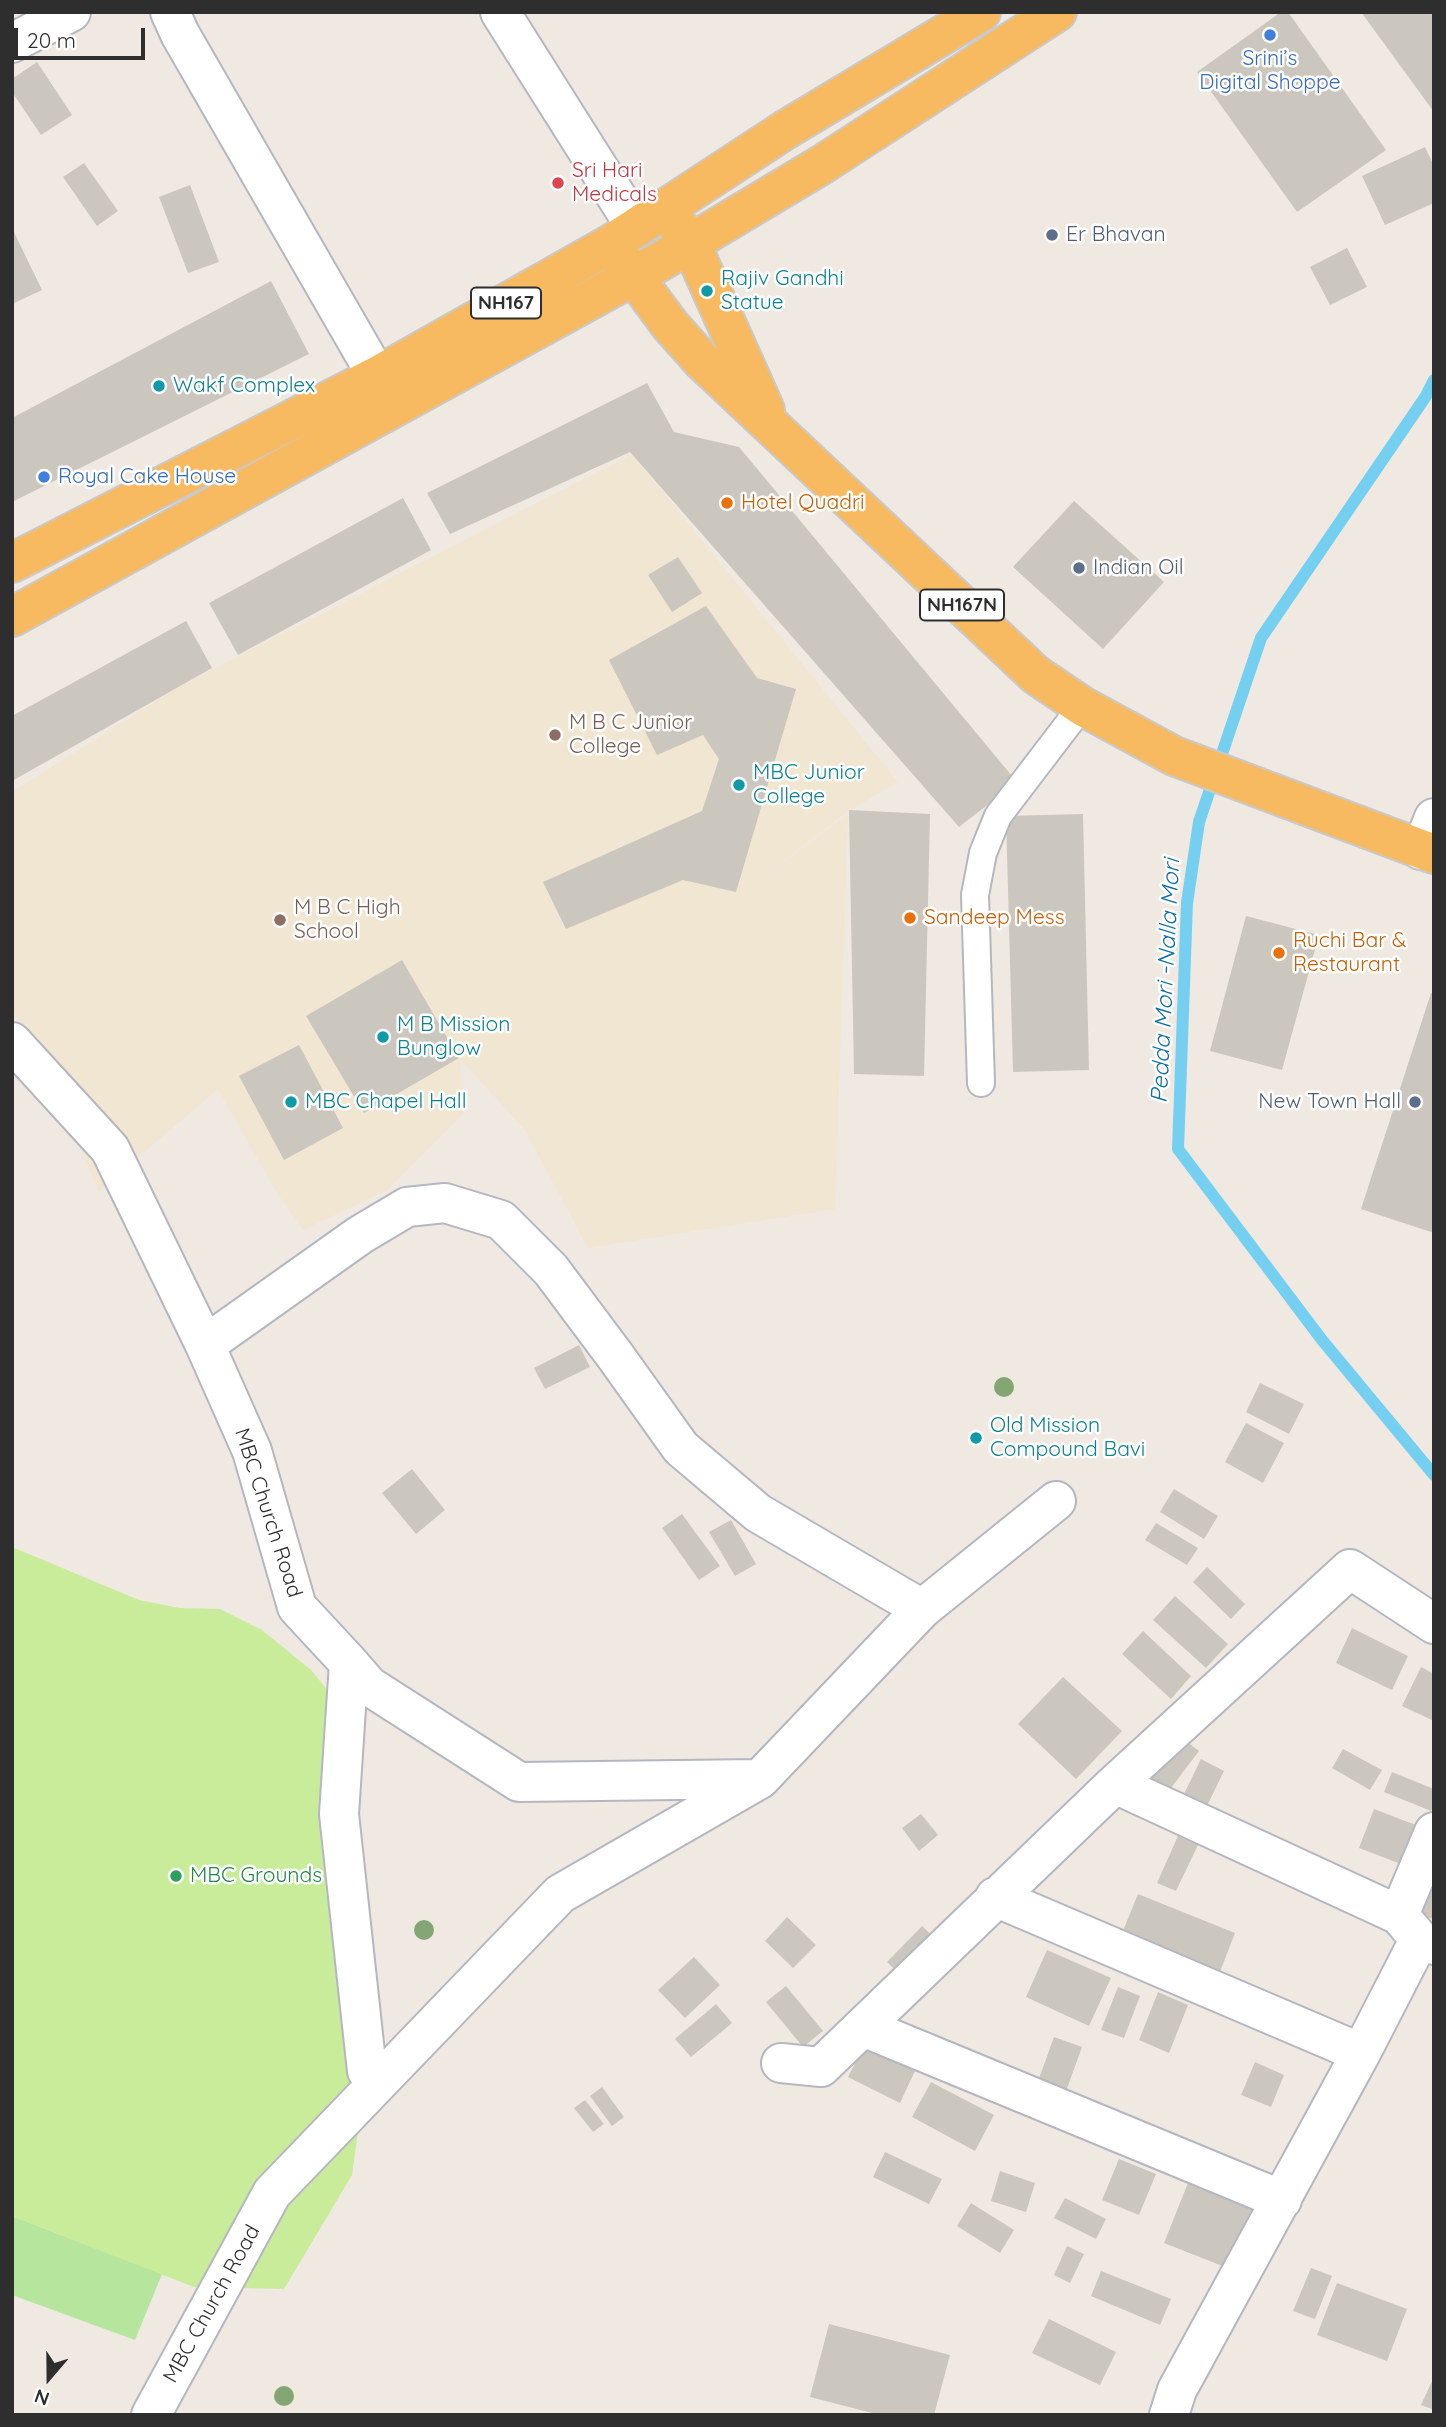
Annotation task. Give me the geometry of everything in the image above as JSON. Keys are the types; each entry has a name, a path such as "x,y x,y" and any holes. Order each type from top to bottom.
{"highway":[{"name":"NH167","path":"12,563 377,376 638,226 785,130 981,12"},
{"name":"NH167","path":"12,617 634,276 824,164 1057,12"},
{"name":"NH167N","path":"771,425 690,242 638,226 634,276 670,325 702,361 1036,675 1082,706 1174,756 1293,803 1430,841"}],"street":[{"path":"12,43 71,12"},
{"path":"170,12 180,34 377,376"},
{"path":"500,12 638,226"},
{"name":"MBC Church Road","path":"12,1042 110,1149 253,1451 298,1607 369,1686 519,1782 760,1779"},
{"path":"205,1345 360,1235 407,1208 445,1203 501,1220 551,1270 681,1448 758,1513 922,1609"},
{"name":"MBC Church Road","path":"151,2415 272,2193 560,1894 760,1779 922,1609 1056,1501"},
{"path":"781,2063 821,2067 1115,1784 1350,1569 1434,1625"},
{"path":"349,1663 339,1814 367,2071"},
{"path":"1115,1784 1417,1933"},
{"path":"1169,2415 1177,2390 1361,2053 1417,1933 1434,1832"},
{"path":"995,1897 1361,2053"},
{"path":"863,2027 1282,2200"}],"lane":[{"path":"981,1083 975,895 983,853 998,816 1082,706"}],"shaded area":[{"name":"M B C High School","path":"632,454 898,782 849,811 738,896 848,814 835,1209 588,1248 525,1130 460,1059 463,1114 387,1190 303,1230 275,1190 218,1089 99,1191 33,1046 12,1009 12,792 175,689"}],"green space":[{"name":"MBC Grounds","path":"12,1547 139,1600 179,1608 220,1609 262,1630 311,1670 342,1708 370,2045 352,2175 284,2289 194,2287 12,2216"},
{"path":"12,2216 162,2274 135,2340 12,2295"}],"building":[{"path":"1281,12 1288,12 1386,150 1297,212 1197,72"},
{"path":"1361,12 1434,12 1434,112"},
{"path":"37,62 72,115 41,135 12,92 12,79"},
{"path":"1425,147 1434,166 1434,203 1385,225 1362,176"},
{"path":"84,163 118,211 97,226 63,177"},
{"path":"190,185 219,262 188,273 159,197"},
{"path":"12,228 42,290 12,304"},
{"path":"1347,248 1367,287 1330,305 1310,267"},
{"name":"Wakf Complex","path":"271,281 309,354 12,502 12,418"},
{"path":"647,383 674,432 739,447 1017,782 959,827 630,452 450,534 427,493"},
{"path":"403,498 431,550 238,655 209,603"},
{"path":"1074,501 1164,582 1103,649 1013,567"},
{"path":"678,557 702,593 672,612 648,575"},
{"name":"MBC Junior College","path":"706,606 757,678 796,689 736,892 683,880 566,929 543,882 702,811 719,759 703,735 657,755 609,660"},
{"path":"186,621 212,668 12,781 12,716"},
{"path":"849,810 930,814 924,1076 854,1074"},
{"path":"1083,814 1089,1070 1013,1072 1006,816"},
{"path":"1246,916 1319,935 1282,1070 1210,1051"},
{"name":"M B Mission Bunglow","path":"402,960 459,1058 364,1113 306,1016"},
{"name":"New Town Hall","path":"1431,993 1434,994 1434,1233 1361,1209"},
{"name":"MBC Chapel Hall","path":"299,1045 343,1128 284,1160 239,1076"},
{"path":"579,1345 590,1367 545,1389 534,1368"},
{"path":"1260,1383 1304,1404 1289,1434 1246,1412"},
{"path":"1246,1423 1284,1443 1263,1483 1225,1462"},
{"path":"412,1469 445,1510 416,1534 382,1493"},
{"path":"1174,1489 1218,1516 1204,1539 1160,1512"},
{"path":"682,1514 720,1566 699,1580 662,1528"},
{"path":"731,1520 756,1564 735,1576 709,1532"},
{"path":"1156,1523 1198,1548 1187,1565 1145,1540"},
{"path":"1207,1567 1245,1604 1231,1619 1193,1582"},
{"path":"1175,1596 1228,1644 1206,1668 1153,1620"},
{"path":"1352,1628 1408,1656 1392,1690 1336,1663"},
{"path":"1143,1631 1191,1676 1171,1699 1122,1654"},
{"path":"1421,1667 1434,1674 1434,1721 1402,1706"},
{"path":"1063,1677 1122,1731 1076,1779 1018,1724"},
{"path":"1177,1734 1199,1751 1168,1792 1146,1775"},
{"path":"1343,1749 1382,1770 1370,1790 1332,1768"},
{"path":"1201,1759 1224,1771 1204,1812 1181,1800"},
{"path":"1392,1772 1434,1789 1434,1805 1431,1811 1384,1792"},
{"path":"1374,1809 1429,1830 1414,1869 1359,1848"},
{"path":"921,1814 938,1835 919,1851 902,1828"},
{"path":"1178,1836 1198,1845 1176,1891 1157,1883"},
{"path":"1434,1869 1434,1919 1416,1914"},
{"path":"1138,1894 1235,1933 1216,1982 1118,1943"},
{"path":"787,1917 816,1945 793,1968 765,1941"},
{"path":"922,1926 939,1942 904,1978 887,1962"},
{"path":"1047,1950 1111,1978 1089,2026 1026,1997"},
{"path":"694,1957 720,1985 685,2018 658,1990"},
{"path":"786,1986 823,2031 803,2047 766,2002"},
{"path":"1118,1987 1140,1996 1124,2038 1101,2030"},
{"path":"1158,1992 1188,2005 1169,2053 1139,2040"},
{"path":"716,2004 732,2023 691,2057 675,2039"},
{"path":"1054,2037 1082,2047 1061,2105 1033,2095"},
{"path":"864,2046 915,2071 900,2103 848,2077"},
{"path":"1255,2062 1284,2075 1271,2107 1241,2095"},
{"path":"931,2082 994,2115 975,2151 912,2117"},
{"path":"602,2087 624,2117 612,2126 590,2096"},
{"path":"585,2100 604,2124 593,2132 574,2108"},
{"path":"885,2152 942,2179 929,2204 873,2177"},
{"path":"1119,2159 1156,2174 1139,2215 1102,2200"},
{"path":"1000,2171 1035,2183 1026,2212 991,2201"},
{"path":"1192,2173 1257,2199 1230,2269 1164,2243"},
{"path":"1065,2198 1106,2219 1096,2239 1054,2218"},
{"path":"971,2203 1014,2230 1000,2253 957,2226"},
{"path":"1067,2246 1084,2254 1070,2283 1054,2275"},
{"path":"1311,2268 1332,2276 1315,2319 1293,2311"},
{"path":"1101,2271 1171,2299 1160,2325 1091,2296"},
{"path":"1337,2283 1407,2309 1387,2361 1317,2335"},
{"path":"1049,2319 1116,2352 1100,2385 1032,2353"},
{"path":"829,2324 950,2355 934,2415 880,2415 810,2397"},
{"path":"1434,2377 1434,2410 1421,2405"}],"waterway":[{"name":"Pedda Mori -Nalla Mori","path":"1434,380 1426,396 1261,638 1199,822 1187,903 1178,1149 1322,1340 1434,1475"}],"place":[{"name":"Srini’s Digital Shoppe","path":"1270,35"},
{"name":"Sri Hari Medicals","path":"558,183"},
{"name":"Er Bhavan","path":"1052,235"},
{"name":"Rajiv Gandhi Statue","path":"707,291"},
{"name":"Wakf Complex","path":"159,386"},
{"name":"Royal Cake House","path":"44,477"},
{"name":"Hotel Quadri","path":"727,503"},
{"name":"Indian Oil","path":"1079,568"},
{"name":"M B C Junior College","path":"555,735"},
{"name":"MBC Junior College","path":"739,785"},
{"name":"Sandeep Mess","path":"910,918"},
{"name":"M B C High School","path":"280,920"},
{"name":"Ruchi Bar & Restaurant","path":"1279,953"},
{"name":"M B Mission Bunglow","path":"383,1037"},
{"name":"MBC Chapel Hall","path":"291,1102"},
{"name":"New Town Hall","path":"1415,1102"},
{"name":"Old Mission Compound Bavi","path":"976,1438"},
{"name":"MBC Grounds","path":"176,1876"}]}
